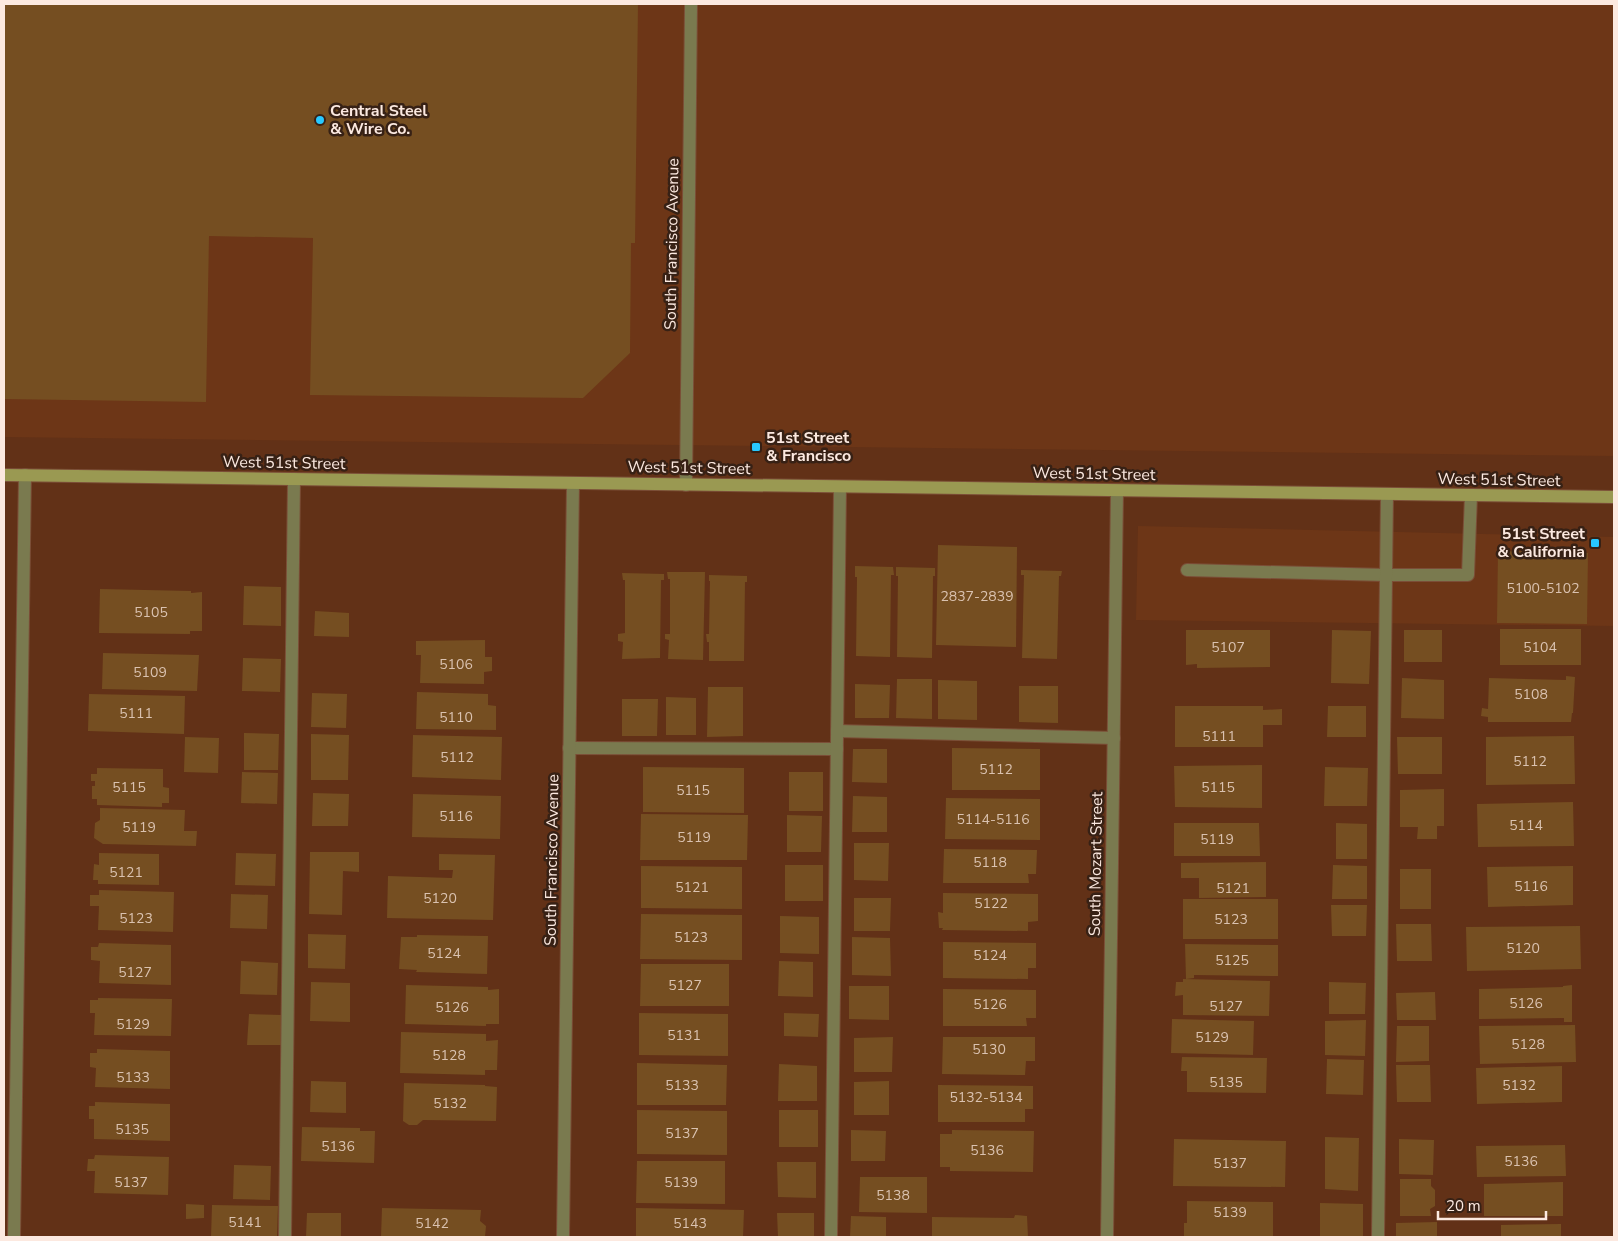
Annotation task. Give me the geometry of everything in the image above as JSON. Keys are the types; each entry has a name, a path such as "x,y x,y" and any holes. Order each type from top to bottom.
{"street":[{"name":"South Francisco Avenue","path":"686,485 690,4"},
{"name":"West 51st Street","path":"4,475 1614,497"},
{"path":"14,1237 25,475"},
{"path":"286,1237 294,479"},
{"name":"South Francisco Avenue","path":"563,1237 573,483"},
{"path":"832,1237 840,487"},
{"name":"South Mozart Street","path":"1107,1237 1117,491"},
{"path":"1378,1237 1387,494"},
{"path":"1187,570 1468,575 1471,495"},
{"path":"837,731 1114,738"},
{"path":"569,748 837,749"}],"shaded area":[{"path":"4,4 1614,4 1614,456 4,437"},
{"path":"1138,526 1614,537 1614,626 1136,620"}],"building":[{"name":"Central Steel & Wire Co.","path":"4,4 638,4 635,243 631,243 630,353 583,398 310,395 313,238 209,236 206,402 4,399"},
{"path":"938,545 1017,547 1016,647 936,645"},
{"path":"1498,551 1588,553 1587,624 1497,623"},
{"path":"855,566 893,567 894,575 891,575 890,657 856,656 857,577 855,577"},
{"path":"896,567 935,568 935,576 933,576 932,658 897,657 898,576 896,576"},
{"path":"1021,570 1062,571 1061,576 1059,576 1057,659 1022,658 1024,575 1021,575"},
{"path":"667,572 705,572 703,660 668,659 669,640 665,639 665,634 670,634 670,579 668,579"},
{"path":"622,573 664,574 664,580 661,580 660,658 622,659 623,642 618,641 618,634 625,633 625,580 623,580"},
{"path":"709,575 747,576 747,582 745,582 744,661 709,661 709,642 707,642 706,634 709,634"},
{"path":"244,586 281,587 281,626 243,625"},
{"path":"100,589 202,592 202,631 190,631 190,634 99,633"},
{"path":"315,611 349,613 349,637 314,636"},
{"path":"1500,629 1581,629 1581,665 1500,665"},
{"path":"1186,630 1270,630 1270,667 1197,668 1197,664 1186,665"},
{"path":"1332,630 1371,631 1369,684 1331,683"},
{"path":"1404,630 1442,630 1442,662 1404,662"},
{"path":"485,640 485,657 492,657 492,671 484,672 484,684 420,683 421,655 416,655 416,641"},
{"path":"103,653 199,655 197,691 102,689"},
{"path":"243,658 281,659 280,692 242,691"},
{"path":"1566,676 1575,677 1571,722 1488,722 1488,717 1481,716 1482,708 1488,709 1489,678 1566,680"},
{"path":"1402,678 1444,680 1444,719 1401,718"},
{"path":"897,679 932,679 932,719 896,718"},
{"path":"938,680 977,681 977,720 938,719"},
{"path":"855,684 890,685 889,718 855,718"},
{"path":"1019,686 1058,686 1058,723 1019,722"},
{"path":"708,687 743,687 743,736 707,737"},
{"path":"417,692 488,694 488,705 496,706 496,730 416,729"},
{"path":"312,693 347,694 346,728 311,727"},
{"path":"89,694 185,696 184,734 88,731"},
{"path":"666,697 696,698 696,735 666,735"},
{"path":"622,699 658,699 657,736 622,736"},
{"path":"1175,706 1263,706 1263,710 1282,709 1282,725 1263,725 1263,747 1175,747"},
{"path":"1328,706 1366,706 1366,737 1327,737"},
{"path":"244,733 279,734 278,770 244,770"},
{"path":"311,734 349,735 348,780 311,780"},
{"path":"413,735 502,737 501,780 412,777"},
{"path":"1574,736 1575,784 1486,785 1486,737"},
{"path":"185,737 219,738 218,773 184,772"},
{"path":"1397,737 1442,737 1442,774 1398,774"},
{"path":"952,748 1040,749 1040,790 952,790"},
{"path":"853,749 887,749 887,783 852,782"},
{"path":"1262,765 1262,808 1175,807 1174,766"},
{"path":"643,767 744,768 744,813 643,812"},
{"path":"1325,767 1368,768 1367,806 1324,806"},
{"path":"97,768 163,769 163,787 169,788 169,803 162,803 162,807 97,805 97,799 92,799 92,786 95,786 95,781 91,781 91,774 97,774"},
{"path":"242,772 278,773 277,804 241,803"},
{"path":"789,772 823,772 823,811 789,811"},
{"path":"1444,789 1444,826 1437,826 1437,839 1417,839 1418,827 1400,827 1400,790"},
{"path":"313,793 349,794 348,826 312,826"},
{"path":"413,794 501,796 500,839 412,837"},
{"path":"853,796 887,797 887,832 852,832"},
{"path":"946,798 1040,799 1040,840 945,839"},
{"path":"1573,802 1574,846 1478,847 1477,804"},
{"path":"100,808 185,810 184,831 197,831 196,846 103,844 94,838 95,823 100,820"},
{"path":"641,814 748,815 747,860 640,860"},
{"path":"787,815 822,816 821,852 787,852"},
{"path":"1174,823 1259,823 1260,856 1174,856"},
{"path":"1336,823 1367,824 1367,859 1336,859"},
{"path":"854,843 889,843 888,881 854,880"},
{"path":"944,849 1037,850 1036,874 1028,874 1029,883 943,883"},
{"path":"310,852 359,852 359,872 343,871 342,915 309,914"},
{"path":"99,853 159,854 159,885 98,884 98,880 93,880 94,864 99,865"},
{"path":"236,853 276,854 275,886 235,885"},
{"path":"439,854 495,855 493,920 387,918 388,876 452,878 453,870 439,870"},
{"path":"1266,862 1266,897 1199,898 1199,878 1181,878 1181,863"},
{"path":"785,865 823,865 823,901 785,901"},
{"path":"1333,865 1367,866 1367,899 1332,899"},
{"path":"641,866 742,867 742,909 641,908"},
{"path":"1573,866 1573,905 1488,907 1487,867"},
{"path":"1400,869 1431,869 1431,909 1400,909"},
{"path":"99,890 174,892 173,932 98,930 99,906 90,906 90,895 99,895"},
{"path":"943,893 1038,894 1038,921 1028,922 1028,931 942,930 943,928 939,928 938,912 943,913"},
{"path":"231,894 268,895 267,929 230,928"},
{"path":"854,898 891,898 890,931 854,931"},
{"path":"1183,899 1278,899 1278,939 1183,939"},
{"path":"1331,905 1367,905 1366,936 1332,936"},
{"path":"641,914 742,915 742,960 640,959"},
{"path":"780,916 819,917 819,954 780,953"},
{"path":"1396,924 1431,924 1432,961 1397,961"},
{"path":"1580,926 1581,969 1467,971 1466,927"},
{"path":"308,934 346,935 345,969 308,968"},
{"path":"417,935 488,936 487,974 416,972 417,970 399,969 401,937 417,937"},
{"path":"852,937 890,938 891,976 852,975"},
{"path":"943,942 1036,943 1036,968 1028,968 1028,979 943,978"},
{"path":"99,943 171,945 171,985 99,983 100,961 91,960 91,947 98,947"},
{"path":"1185,944 1278,945 1278,976 1194,975 1194,978 1186,979"},
{"path":"241,961 278,963 277,995 240,994"},
{"path":"779,961 813,962 813,997 778,996"},
{"path":"641,964 729,964 729,1006 640,1006"},
{"path":"1183,979 1270,981 1269,1016 1183,1015 1183,995 1175,996 1176,982 1183,982"},
{"path":"311,982 350,983 350,1022 310,1021"},
{"path":"1329,982 1366,983 1365,1014 1329,1014"},
{"path":"406,985 488,987 488,990 499,989 499,1024 486,1024 486,1026 405,1024"},
{"path":"1572,985 1572,1022 1564,1022 1564,1018 1479,1019 1479,989 1563,987"},
{"path":"849,986 889,986 889,1020 849,1019"},
{"path":"943,989 1036,990 1036,1018 1026,1018 1027,1026 943,1026"},
{"path":"1435,992 1436,1020 1397,1020 1396,993"},
{"path":"98,998 172,999 171,1036 94,1035 95,1013 90,1013 90,1000 98,1000"},
{"path":"639,1013 728,1014 728,1056 639,1055"},
{"path":"784,1013 819,1014 818,1037 784,1036"},
{"path":"249,1014 282,1015 282,1045 247,1045"},
{"path":"1172,1019 1254,1021 1253,1055 1171,1053"},
{"path":"1366,1020 1365,1056 1325,1055 1325,1021"},
{"path":"1575,1025 1576,1062 1480,1064 1479,1026"},
{"path":"1397,1026 1429,1026 1429,1061 1396,1062"},
{"path":"401,1032 486,1034 486,1041 498,1040 497,1070 485,1070 485,1075 400,1073"},
{"path":"893,1037 892,1072 854,1072 854,1038"},
{"path":"943,1037 1035,1037 1035,1061 1026,1061 1025,1075 942,1074"},
{"path":"97,1049 170,1051 170,1089 95,1087 96,1068 90,1067 90,1053 97,1053"},
{"path":"1182,1057 1267,1058 1266,1093 1187,1092 1187,1071 1181,1071"},
{"path":"1327,1059 1364,1060 1363,1095 1326,1094"},
{"path":"637,1063 727,1065 726,1105 637,1105"},
{"path":"779,1064 817,1066 817,1101 778,1101"},
{"path":"1396,1065 1430,1065 1431,1102 1397,1102"},
{"path":"1562,1066 1562,1102 1477,1104 1476,1068"},
{"path":"311,1081 346,1082 346,1113 310,1112"},
{"path":"889,1081 889,1115 854,1115 854,1082"},
{"path":"404,1083 497,1087 496,1121 423,1120 417,1125 409,1125 403,1121"},
{"path":"938,1085 1033,1086 1033,1109 1025,1109 1025,1122 938,1122"},
{"path":"95,1102 170,1104 170,1141 94,1139 94,1119 89,1119 89,1106 95,1106"},
{"path":"637,1110 727,1111 727,1155 637,1154"},
{"path":"779,1110 818,1110 818,1147 779,1147"},
{"path":"302,1127 360,1128 360,1131 375,1131 374,1163 301,1161"},
{"path":"851,1130 886,1131 885,1161 851,1161"},
{"path":"952,1130 1034,1131 1033,1172 950,1171 950,1167 940,1167 940,1134 952,1134"},
{"path":"1325,1137 1359,1138 1358,1191 1325,1189"},
{"path":"1174,1139 1286,1141 1285,1187 1173,1186"},
{"path":"1399,1139 1434,1140 1433,1175 1399,1174"},
{"path":"1565,1145 1566,1176 1477,1177 1476,1146"},
{"path":"95,1155 169,1157 168,1195 94,1193 95,1171 87,1171 88,1159 94,1159"},
{"path":"637,1161 725,1161 725,1204 636,1203"},
{"path":"777,1162 816,1162 816,1198 778,1197"},
{"path":"234,1165 271,1166 270,1200 233,1199"},
{"path":"860,1177 927,1177 927,1213 859,1212"},
{"path":"1400,1179 1431,1179 1431,1186 1435,1190 1435,1206 1430,1209 1431,1216 1400,1216"},
{"path":"1563,1182 1563,1216 1484,1216 1484,1184"},
{"path":"1187,1201 1273,1202 1273,1237 1184,1237 1184,1223 1187,1223"},
{"path":"1320,1203 1363,1204 1363,1237 1320,1237"},
{"path":"186,1204 204,1205 204,1218 186,1219"},
{"path":"212,1205 278,1206 277,1237 211,1237"},
{"path":"382,1208 481,1210 480,1221 486,1226 485,1237 381,1237"},
{"path":"636,1208 744,1210 743,1237 636,1237"},
{"path":"307,1213 341,1213 341,1237 306,1237"},
{"path":"777,1213 814,1213 814,1237 778,1237"},
{"path":"1015,1215 1027,1216 1028,1237 932,1237 932,1217 1014,1218"},
{"path":"851,1216 886,1217 886,1237 850,1237"},
{"path":"1437,1222 1437,1237 1396,1237 1396,1223"},
{"path":"1561,1224 1561,1237 1501,1237 1501,1225"}],"place":[{"name":"Central Steel & Wire Co.","path":"320,120"},
{"name":"51st Street & Francisco","path":"756,447"},
{"name":"51st Street & California","path":"1595,543"}]}
